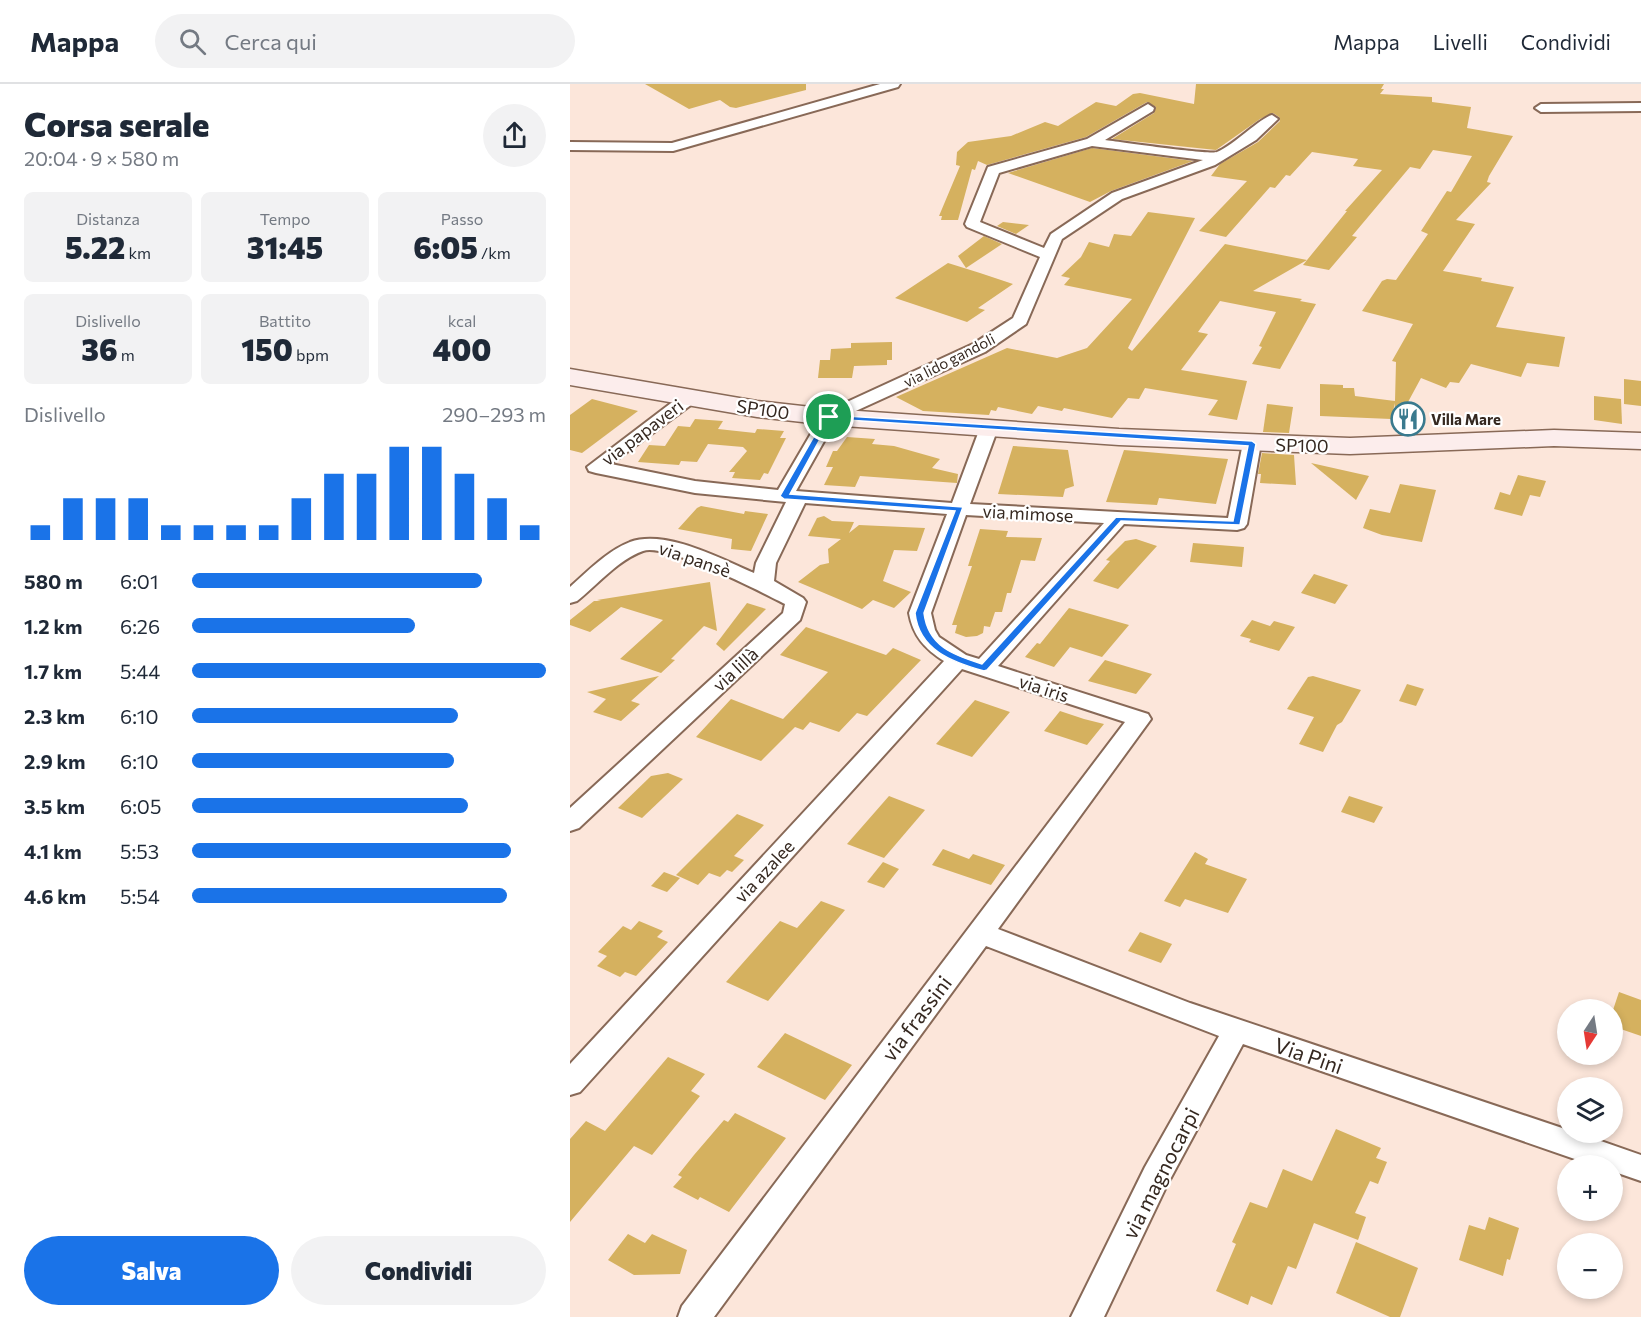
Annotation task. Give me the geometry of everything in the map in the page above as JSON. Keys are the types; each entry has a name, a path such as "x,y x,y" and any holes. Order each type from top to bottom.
{"main road":[{"name":"SP100","path":"570,377 689,398 829,417 1252,444 1410,445 1554,438 1641,441"}],"street":[{"path":"570,146 673,147 894,84"},
{"path":"1048,255 972,224 993,170 1092,142 1148,108"},
{"path":"1541,108 1641,108"},
{"name":"via lido gandoli","path":"829,417 979,348 1020,321 1056,237 1117,196 1217,158 1251,137 1272,119"},
{"path":"1092,142 1217,158"},
{"name":"via papaveri","path":"596,467 689,398"},
{"path":"763,584 766,563 791,497 829,417"},
{"name":"via iris","path":"989,428 920,613 921,628 934,645 958,660 1140,719"},
{"name":"via mimose","path":"596,467 695,487 791,497 1237,524 1252,444"},
{"path":"984,668 1119,518"},
{"name":"via pansè","path":"570,597 629,550 646,544 664,545 763,584"},
{"name":"via lillà","path":"570,822 793,615 796,602 763,584"},
{"name":"via azalee","path":"570,1083 958,660"},
{"name":"via frassini","path":"694,1317 1140,719"},
{"name":"Via Pini","path":"980,933 1180,1011 1641,1168"},
{"name":"via magnocarpi","path":"1087,1317 1156,1176 1236,1030"}],"building":[{"path":"645,84 806,84 806,90 736,108 720,100 689,109"},
{"path":"1196,84 1384,84 1381,89 1384,89 1380,94 1432,97 1432,102 1471,107 1467,128 1513,136 1489,176 1487,182 1491,183 1456,220 1475,224 1443,271 1514,287 1496,327 1565,337 1559,367 1527,363 1521,377 1471,364 1459,383 1450,382 1446,388 1421,378 1394,428 1395,403 1391,419 1320,416 1320,384 1343,385 1343,388 1354,388 1355,396 1395,401 1396,362 1392,361 1413,324 1362,311 1382,281 1396,280 1428,234 1421,231 1447,191 1451,192 1472,156 1433,150 1420,169 1410,167 1352,236 1357,237 1329,270 1303,265 1347,211 1345,211 1382,170 1353,166 1358,159 1312,152 1290,176 1286,175 1275,188 1270,187 1226,237 1199,231 1247,181 1211,176 1220,164 1258,142 1280,121 1279,117 1273,113 1260,119 1216,150 1112,139 1154,113 1156,107 1147,102 1086,137 987,165 978,161 975,170 972,169 958,220 941,220 942,216 939,216 960,166 956,165 957,152 968,142 1011,136 1045,122 1058,126 1096,102 1116,106 1133,94 1140,93 1194,104"},
{"path":"1092,148 1193,161 1111,191 1090,202 1008,173"},
{"path":"1148,212 1195,218 1128,348 1132,351 1225,244 1307,260 1253,291 1302,299 1300,301 1316,304 1280,369 1252,364 1262,347 1259,346 1276,312 1220,301 1198,332 1208,334 1181,370 1247,381 1237,420 1208,415 1218,400 1145,388 1139,399 1128,398 1112,418 1064,408 1062,411 1038,406 1032,414 998,407 996,411 991,410 989,415 923,411 896,397 1007,348 1057,358 1087,348 1132,299 1064,285 1070,278 1061,276 1081,257 1089,242 1109,247 1114,234 1131,236"},
{"path":"1003,222 1029,225 1016,234 997,226"},
{"path":"984,236 1002,244 966,268 958,256"},
{"path":"948,263 1013,284 978,308 985,310 967,322 895,298"},
{"path":"892,342 892,360 887,360 887,365 854,366 852,378 818,378 820,360 830,360 831,349 851,348 851,343"},
{"path":"1624,379 1641,381 1641,406 1624,404"},
{"path":"1594,396 1621,399 1622,424 1594,420"},
{"path":"592,399 638,411 582,453 570,450 570,415"},
{"path":"1267,404 1293,407 1289,433 1263,432"},
{"path":"695,419 723,421 718,429 755,433 757,429 784,431 780,438 786,438 768,474 764,473 760,480 732,478 735,472 729,472 747,451 743,447 708,444 697,462 681,461 679,465 638,462 649,445 665,446 678,426 690,427"},
{"path":"847,437 875,439 872,444 894,446 940,459 932,468 958,474 957,483 860,476 855,487 824,485 833,467 826,467 833,451 837,451"},
{"path":"1013,446 1068,450 1074,486 1065,489 1063,497 998,494"},
{"path":"1124,450 1228,459 1216,504 1159,498 1157,505 1106,502"},
{"path":"1262,453 1294,455 1296,485 1260,483 1261,474 1258,474"},
{"path":"1311,463 1369,476 1356,500"},
{"path":"1518,475 1546,481 1540,497 1530,495 1522,516 1494,509 1500,492 1510,495"},
{"path":"1400,484 1436,490 1422,542 1382,535 1363,528 1370,509 1390,513"},
{"path":"701,506 744,514 745,511 768,514 751,551 731,549 732,539 678,529"},
{"path":"824,516 832,521 854,522 849,533 859,525 925,528 917,551 894,550 883,581 911,592 894,608 873,600 862,609 798,582 820,565 829,563 828,549 841,539 808,536 817,518"},
{"path":"980,529 1008,531 1006,537 1042,538 1035,561 1021,560 1011,593 1007,593 1002,612 995,612 990,627 984,626 983,633 966,637 955,633 957,625 952,625 972,566 968,566"},
{"path":"1136,539 1157,546 1118,589 1093,581 1110,561 1106,560 1125,541"},
{"path":"1193,543 1244,547 1242,567 1190,562"},
{"path":"1314,574 1348,585 1335,604 1301,593"},
{"path":"710,582 717,631 704,626 671,659 675,660 661,673 620,659 663,620 621,607 590,632 570,625 570,620 594,601 601,601 597,600"},
{"path":"747,603 766,609 724,651 716,644"},
{"path":"1069,608 1129,625 1102,657 1070,647 1054,667 1025,657 1037,643 1040,644"},
{"path":"1252,620 1270,626 1274,621 1295,627 1279,651 1249,642 1251,639 1240,636"},
{"path":"806,627 886,655 893,648 921,660 867,716 857,713 839,732 810,722 803,730 795,727 761,761 696,737 731,699 783,719 828,672 780,655"},
{"path":"1105,660 1152,674 1136,694 1088,681"},
{"path":"659,676 631,701 640,704 621,721 593,712 606,699 587,692"},
{"path":"1313,676 1361,690 1342,722 1337,725 1323,752 1299,744 1314,717 1287,709 1308,677"},
{"path":"1407,684 1424,689 1416,706 1399,701"},
{"path":"975,700 1010,712 972,757 936,744"},
{"path":"1060,711 1104,724 1087,745 1044,731"},
{"path":"668,773 683,779 642,818 618,808 651,776"},
{"path":"889,796 925,810 884,858 847,844"},
{"path":"1349,796 1383,807 1374,823 1341,812"},
{"path":"737,814 764,825 734,856 744,860 732,872 727,870 720,877 709,873 698,885 676,875"},
{"path":"943,849 969,859 973,854 1005,865 991,885 932,865"},
{"path":"1195,852 1208,859 1205,864 1247,879 1228,913 1185,899 1180,907 1164,901"},
{"path":"883,862 899,869 884,888 867,882"},
{"path":"664,872 680,878 667,892 651,886"},
{"path":"821,901 845,910 768,1001 726,982 780,921 797,928"},
{"path":"639,921 663,931 657,937 668,942 636,976 625,972 620,977 597,966 607,956 598,952 623,926 631,930"},
{"path":"1140,932 1172,944 1161,963 1128,951"},
{"path":"1619,992 1641,1000 1641,1036 1623,1030 1623,999 1617,999"},
{"path":"785,1033 852,1065 825,1100 757,1067"},
{"path":"668,1057 705,1074 691,1091 700,1096 652,1155 634,1146 570,1222 570,1139 586,1121 605,1131"},
{"path":"735,1113 786,1138 729,1212 700,1197 698,1200 673,1187 682,1177 678,1175 694,1155 724,1120 728,1122"},
{"path":"1336,1129 1381,1148 1376,1158 1387,1162 1378,1184 1370,1181 1355,1213 1366,1217 1358,1240 1314,1223 1296,1269 1288,1266 1272,1305 1251,1296 1248,1305 1216,1291 1236,1244 1232,1242 1250,1202 1267,1208 1283,1169 1312,1181"},
{"path":"1489,1217 1519,1228 1503,1276 1459,1260 1469,1225 1485,1230"},
{"path":"628,1234 645,1243 652,1234 687,1250 680,1274 634,1275 608,1260"},
{"path":"1356,1242 1418,1268 1400,1317 1390,1317 1336,1293"}],"place":[{"name":"Villa Mare","path":"1408,419"}],"route":[{"path":"829,417 1252,444 1237,524 1119,518 984,668 958,660 934,645 921,628 920,613 960,509 784,496 829,417"}]}
